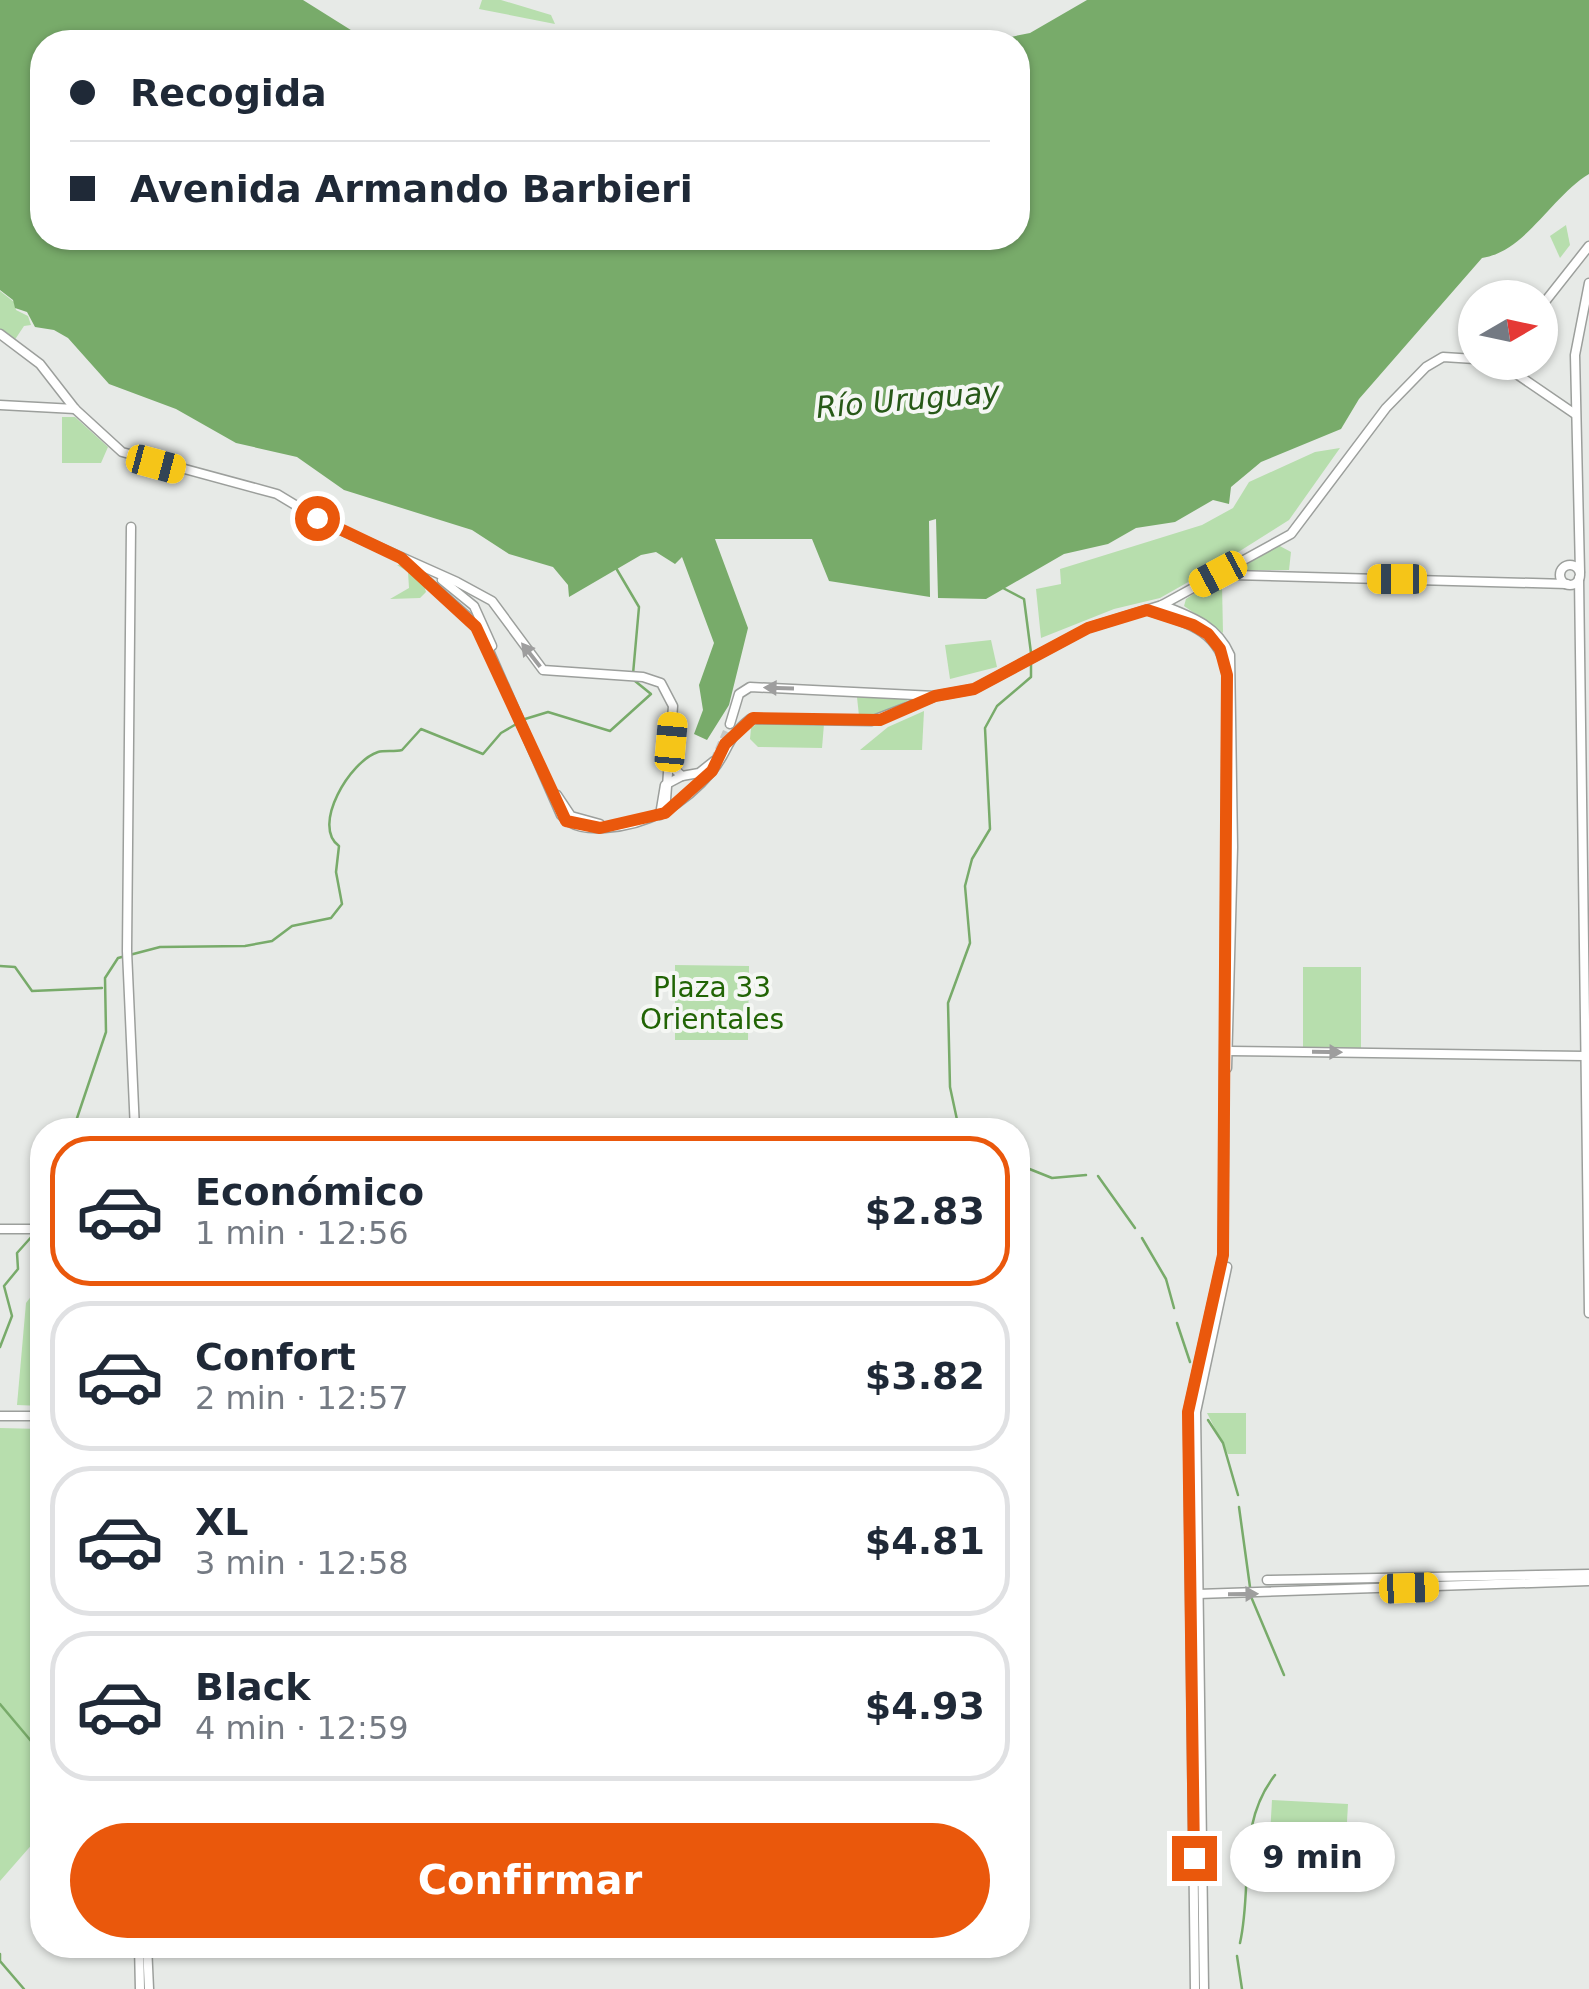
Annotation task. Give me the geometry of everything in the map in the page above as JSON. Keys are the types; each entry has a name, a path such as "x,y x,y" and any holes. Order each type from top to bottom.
{"street":[{"path":"1558,285 1589,246"},
{"path":"1589,282 1575,354 1589,1313"},
{"path":"0,334 40,364 75,409 122,452 277,494 325,524 492,601 543,670 643,677 661,684 670,697 669,764 662,811"},
{"path":"730,724 739,694 750,688 935,696 964,692 1102,622 1169,604 1218,574 1224,580 1307,518 1386,408 1426,368 1444,358 1458,358"},
{"path":"1525,380 1575,414"},
{"path":"0,404 75,409"},
{"path":"130,527 128,977 134,1118"},
{"path":"1285,537 1298,544"},
{"path":"1538,580 1564,568 1578,542"},
{"path":"401,558 476,627 512,697"},
{"path":"422,567 474,606 561,815 575,825 620,826 662,811 712,771 725,744 750,719 872,721 935,696"},
{"path":"1564,568 1580,575"},
{"path":"1564,568 1578,608"},
{"path":"1235,573 1569,584 1580,575"},
{"path":"1169,604 1221,638 1230,655 1232,674 1227,1267 1196,1412 1204,1989"},
{"path":"1169,604 1181,613"},
{"path":"1169,604 1208,634 1220,649 1227,675 1223,1255 1188,1412 1195,1989"},
{"path":"906,692 911,699 908,708"},
{"path":"666,785 698,773 714,760"},
{"path":"669,764 682,776"},
{"path":"1230,1051 1586,1056"},
{"path":"0,1229 30,1229"},
{"path":"0,1416 30,1416"},
{"path":"1198,1594 1589,1578"},
{"path":"1267,1580 1274,1583 1589,1578"},
{"path":"139,1958 140,1989"},
{"path":"148,1958 149,1989"}],"green space":[{"path":"482,0 501,0 551,15 555,24 479,9"},
{"path":"1566,225 1570,245 1560,258 1550,236"},
{"path":"0,291 14,302 16,310 28,316 31,325 24,326 14,341 0,331"},
{"path":"62,417 75,417 108,447 101,463 62,463"},
{"path":"1340,448 1289,520 1232,556 1221,557 1213,568 1160,598 1114,609 1041,638 1036,589 1061,584 1060,569 1202,525 1233,508 1249,482 1315,452"},
{"path":"1278,545 1291,552 1289,570 1238,570"},
{"path":"397,565 407,567 419,577 426,592 420,598 390,599 409,588 408,572"},
{"path":"1216,579 1222,585 1223,633 1184,606 1186,599"},
{"path":"991,640 997,667 950,679 945,645"},
{"path":"857,697 908,700 887,713 859,716"},
{"path":"924,711 922,750 860,750 888,727"},
{"path":"759,722 824,724 822,748 758,747 750,739 751,728"},
{"name":"Plaza 33 Orientales","path":"675,965 749,966 748,1040 675,1040"},
{"path":"1303,967 1361,967 1361,1049 1303,1047"},
{"path":"30,1298 30,1406 17,1405 26,1303"},
{"path":"1207,1413 1246,1413 1246,1454 1228,1454"},
{"path":"0,1428 30,1429 30,1847 0,1881"},
{"path":"1272,1800 1348,1804 1345,1857 1269,1853"}],"water":[{"name":"Río Uruguay","path":"0,0 303,0 351,30 30,30 30,250 1030,250 1030,33 1087,0 1589,0 1589,174 1512,245 1482,258 1463,280 1458,280 1458,286 1359,399 1341,429 1261,462 1231,487 1229,504 1213,500 1175,522 1136,528 1108,544 1064,554 986,599 938,598 936,519 929,521 930,597 829,581 812,539 715,539 748,628 729,705 707,740 694,734 703,710 699,685 714,643 682,557 675,564 656,552 641,555 569,597 568,585 553,567 509,554 472,530 344,490 297,457 236,443 176,409 109,384 68,338 54,330 35,327 27,312 15,308 13,300 0,290"}],"waterway":[{"path":"616,568 639,607 633,674"},
{"path":"1001,587 1024,599 1031,653"},
{"path":"957,1118 950,1087 948,1003 970,943 965,886 972,859 990,829 985,728 997,706 1031,677 1031,661"},
{"path":"525,719 548,712 610,731 651,694 635,681"},
{"path":"77,1118 106,1032 105,978 118,958 160,947 245,946 272,941 292,926 331,918 342,904 336,872 339,846 331,837 329,824 338,795 356,768 378,752 402,750 421,729 483,754 501,733 518,723"},
{"path":"0,966 15,967 32,991 102,988"},
{"path":"1030,1169 1052,1178 1086,1175"},
{"path":"1098,1176 1135,1228"},
{"path":"0,1347 12,1316 4,1286 18,1269 17,1253 30,1238"},
{"path":"1142,1238 1166,1279 1174,1308"},
{"path":"1177,1323 1190,1362"},
{"path":"1208,1420 1223,1443 1238,1495"},
{"path":"1239,1507 1250,1587"},
{"path":"1252,1599 1284,1675"},
{"path":"0,1704 30,1740"},
{"path":"1240,1943 1250,1835 1263,1794 1275,1775"},
{"path":"0,1954 0,1961 24,1989"},
{"path":"1237,1956 1242,1989"}],"tunnel":[{"path":"714,761 730,724"}],"route":[{"path":"317,518 401,558 468,617 512,697 561,815 585,828 643,822 665,813 712,771 725,744 753,718 880,720 935,696 974,689 1088,628 1147,610 1193,625 1208,634 1220,649 1227,675 1223,1255 1188,1405 1194,1858"}]}
